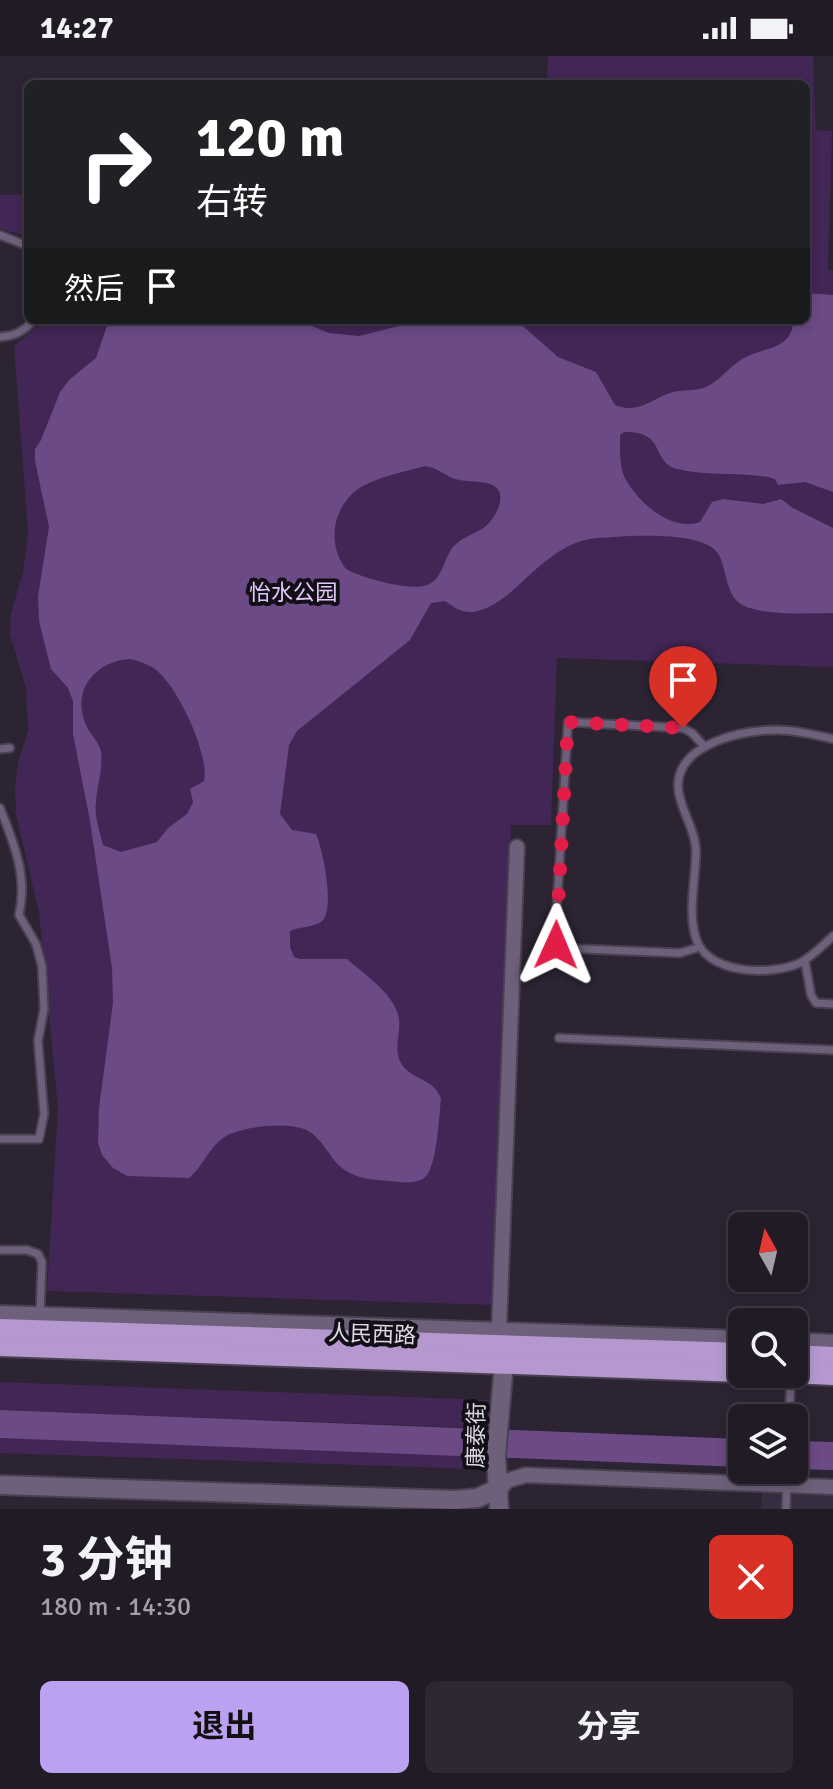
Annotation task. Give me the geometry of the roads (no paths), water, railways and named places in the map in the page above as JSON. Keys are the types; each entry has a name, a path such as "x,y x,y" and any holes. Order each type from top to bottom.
{"main road":[{"name":"人民西路","path":"0,1329 728,1353"},
{"name":"人民西路","path":"0,1346 728,1371"},
{"path":"808,1356 833,1357"},
{"path":"808,1374 833,1375"}],"street":[{"path":"499,1329 517,847"},
{"path":"0,1313 728,1337"},
{"path":"808,1341 833,1342"},
{"name":"康泰街","path":"499,1509 496,1456 504,1363"},
{"path":"0,1485 283,1502 478,1498 509,1480 526,1475 728,1477"},
{"path":"808,1482 833,1487"}],"lane":[{"path":"0,235 24,244"},
{"path":"0,337 11,336 30,324"},
{"path":"700,947 680,953 558,948 555,937 568,722 683,728 705,747"},
{"path":"833,739 781,730 760,730 705,747 686,760 680,772 678,788 694,836 695,938 709,957 739,969 779,969 805,961 833,936"},
{"path":"0,749 10,748"},
{"path":"0,808 16,850 22,877 23,897 19,915 36,944 42,966 44,1009 38,1041 44,1100 39,1139 0,1139"},
{"path":"805,961 811,995 816,1003 833,1004"},
{"path":"559,1038 833,1050"},
{"path":"0,1250 27,1250 38,1254 42,1262 40,1314"},
{"path":"786,1509 787,1484"}],"park label":[{"name":"怡水公园","path":"293,592"}]}
